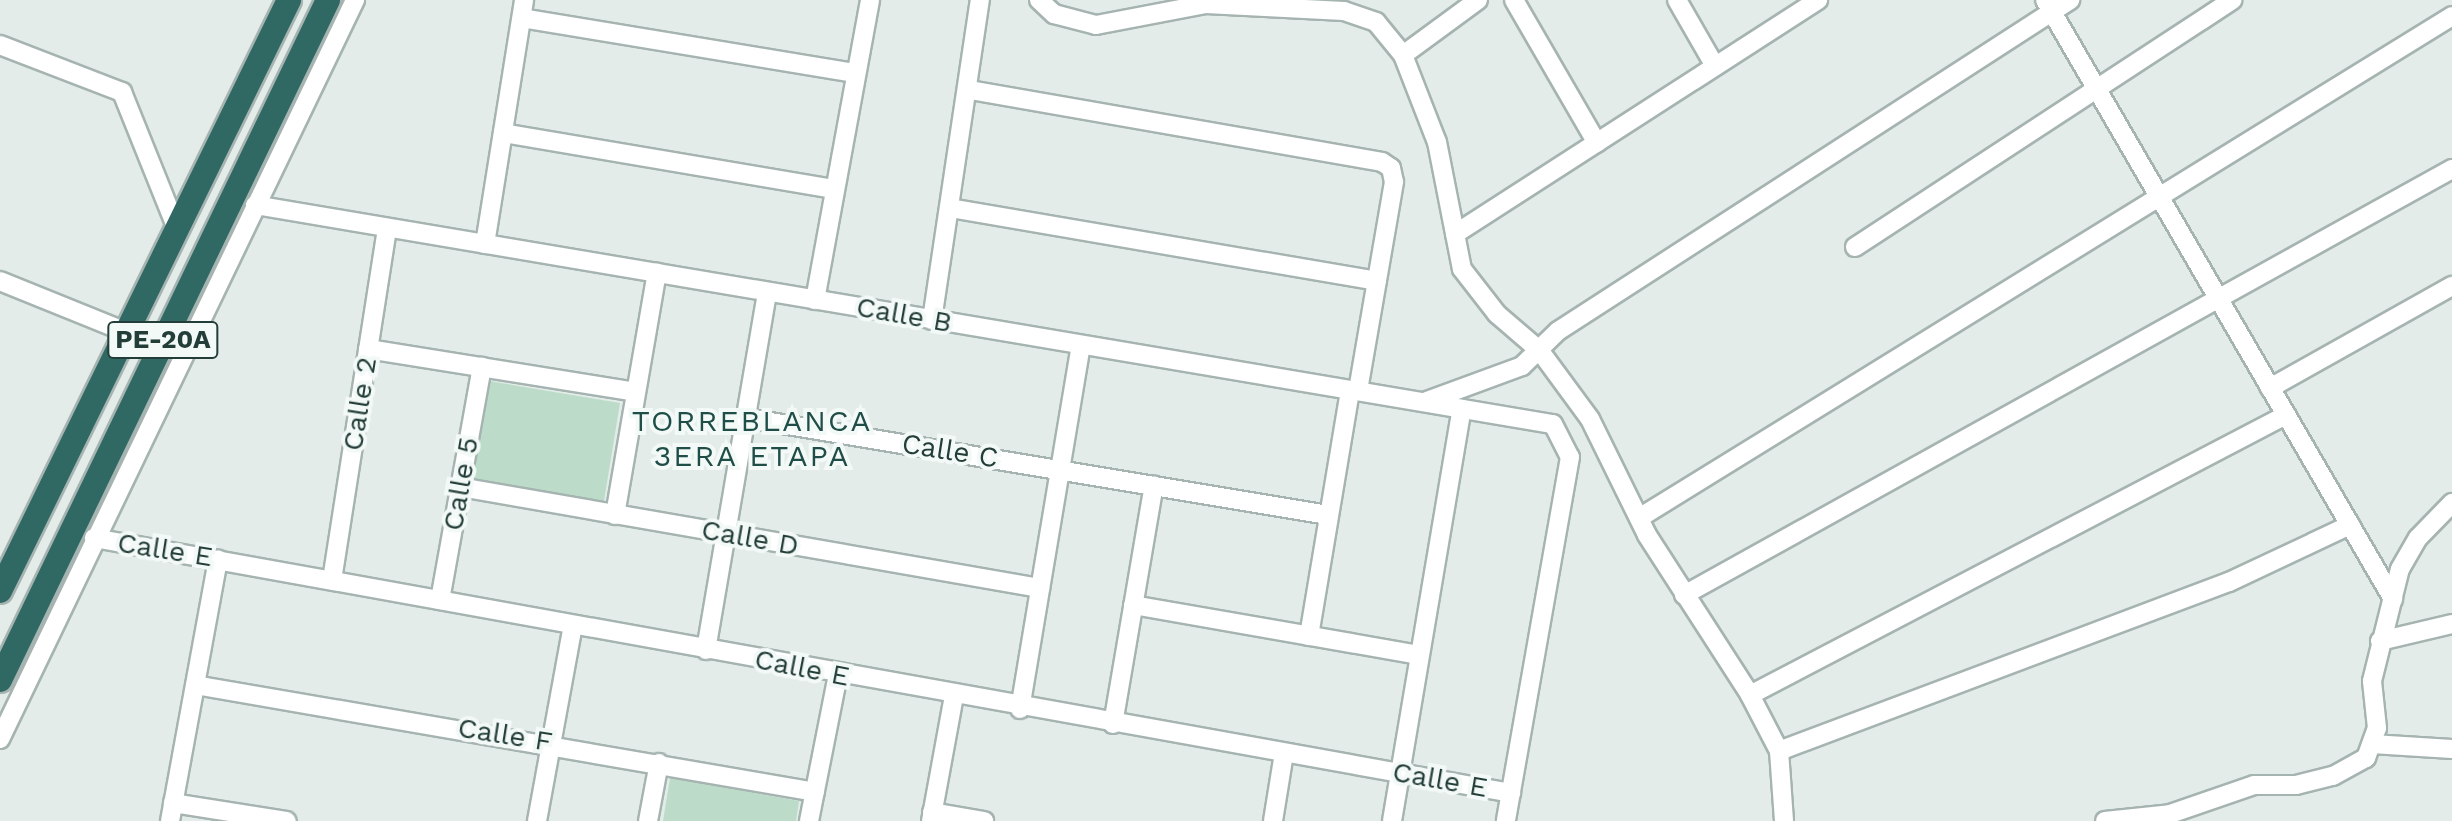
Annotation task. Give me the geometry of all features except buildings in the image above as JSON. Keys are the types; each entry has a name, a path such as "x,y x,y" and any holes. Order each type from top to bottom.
{"highway":[{"name":"PE-20A","path":"0,591 289,0"},
{"name":"PE-20A","path":"0,680 328,0"}],"street":[{"path":"0,739 355,0"},
{"path":"815,300 870,0"},
{"path":"932,320 970,90 980,0"},
{"path":"1039,0 1054,14 1096,25 1206,4 1308,4 1376,22 1403,55 1437,142 1462,269 1497,314 1540,351 1590,419 1639,518 1684,595 1750,695 1779,751 1784,821"},
{"path":"1403,55 1478,0"},
{"path":"1514,0 1597,143"},
{"path":"1677,0 1715,66"},
{"path":"1424,402 1522,366 1558,331 2048,6 2070,0"},
{"path":"1855,247 2232,0"},
{"path":"1455,234 1809,2"},
{"path":"2048,6 2393,599"},
{"path":"485,244 523,9 855,73"},
{"path":"1639,518 2452,16"},
{"path":"0,45 122,92 177,229"},
{"path":"970,90 1382,162 1391,168 1394,182 1377,281 1328,515 1309,636"},
{"path":"503,133 834,189"},
{"path":"1684,595 2452,169"},
{"name":"Calle B","path":"255,205 1553,424 1570,457 1511,793"},
{"path":"950,208 1377,281"},
{"name":"Calle 2","path":"332,580 387,228"},
{"path":"615,515 657,273"},
{"path":"0,281 126,332"},
{"path":"2270,388 2452,286"},
{"path":"706,650 767,292"},
{"path":"1020,709 1081,345"},
{"path":"368,349 636,392"},
{"name":"Calle 5","path":"440,600 482,367"},
{"path":"1392,821 1462,409"},
{"path":"1750,695 2286,415"},
{"name":"Calle C","path":"746,418 1328,515"},
{"path":"1113,724 1154,485"},
{"name":"Calle D","path":"460,487 1040,588"},
{"path":"2105,821 2170,814 2254,785 2296,785 2333,776 2366,758 2377,728 2372,681 2400,569 2418,538 2452,503"},
{"path":"1779,751 2229,582 2350,525"},
{"name":"Calle E","path":"94,538 1020,709 1511,793"},
{"path":"218,559 171,812 287,821"},
{"path":"1133,605 1420,655"},
{"path":"2380,641 2452,624"},
{"path":"537,821 573,625"},
{"path":"809,821 838,675"},
{"name":"Calle F","path":"195,685 551,743 815,792"},
{"path":"954,696 932,816 984,821"},
{"path":"2372,744 2452,749"},
{"path":"1273,821 1284,753"},
{"path":"648,821 659,763"},
{"path":"1506,821 1511,793"}],"green space":[{"path":"489,381 620,403 604,501 472,480"},
{"path":"670,778 799,801 796,821 663,821"}],"district":[{"name":"TORREBLANCA 3ERA ETAPA","path":"752,438"}]}
